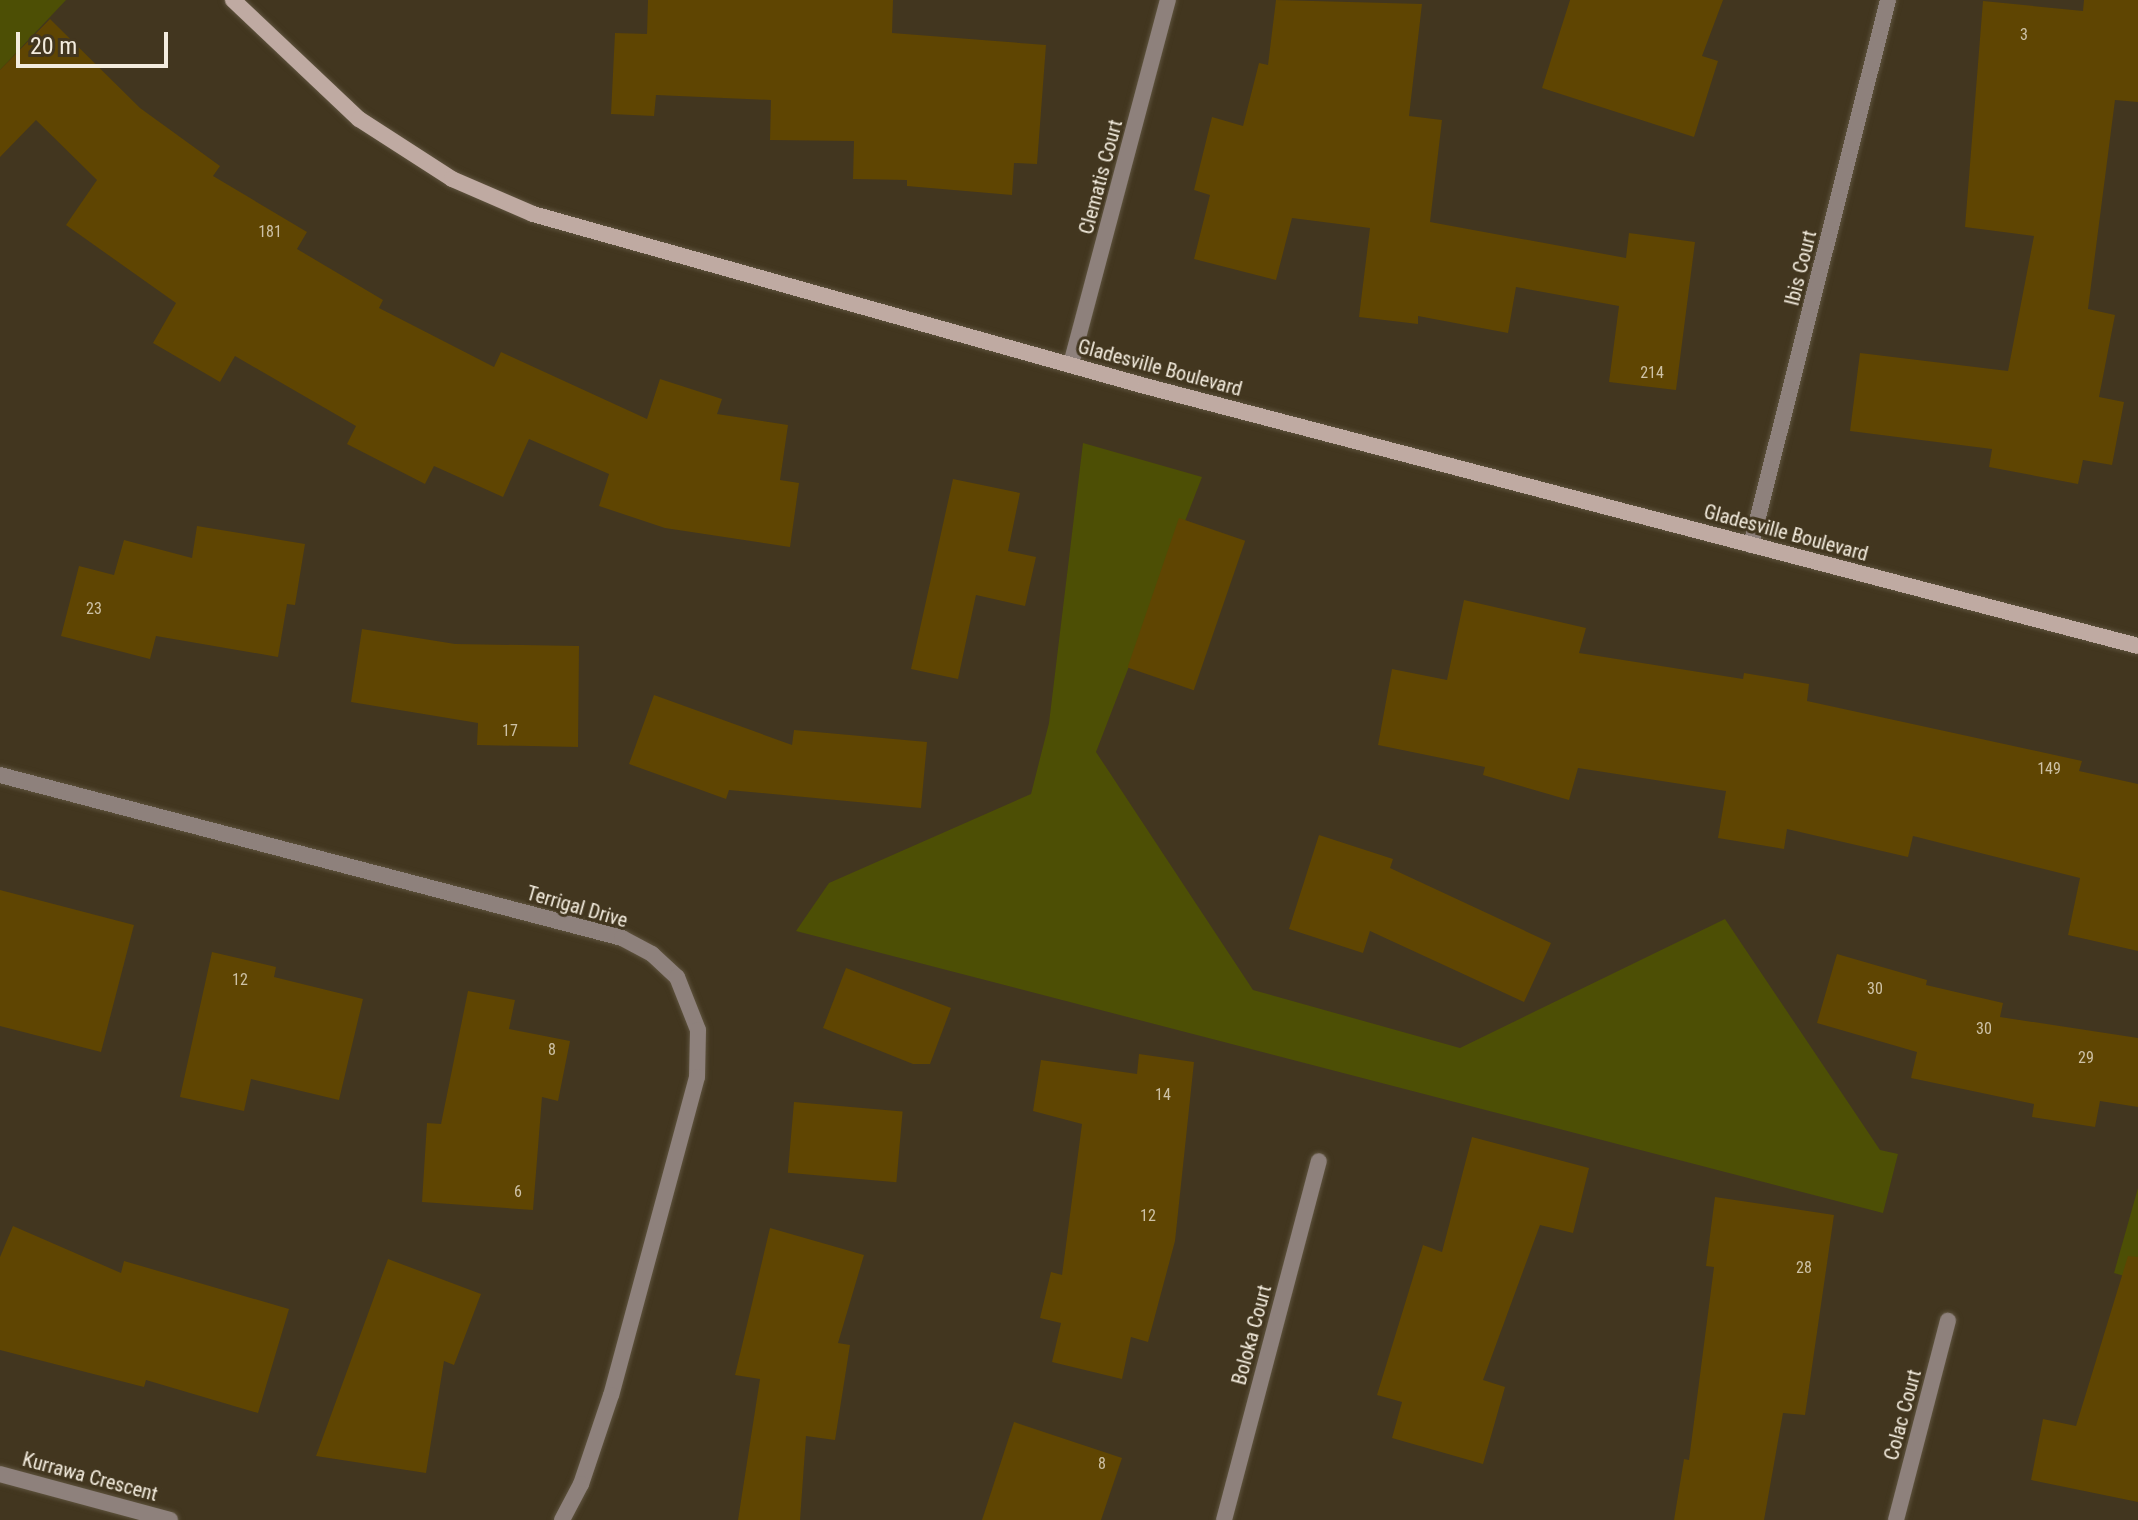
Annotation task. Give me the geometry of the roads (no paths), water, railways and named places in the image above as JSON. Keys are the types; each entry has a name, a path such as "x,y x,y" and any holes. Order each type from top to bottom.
{"street":[{"name":"Gladesville Boulevard","path":"233,0 359,119 488,197 548,219 1071,364 2138,646"},
{"name":"Clematis Court","path":"1071,364 1168,0"},
{"name":"Ibis Court","path":"1751,545 1888,0"},
{"name":"Terrigal Drive","path":"0,775 622,938 652,954 677,977 698,1030 697,1077 611,1395 581,1484 562,1520"},
{"name":"Boloka Court","path":"1224,1520 1319,1161"},
{"name":"Colac Court","path":"1896,1520 1948,1321"},
{"name":"Kurrawa Crescent","path":"0,1474 170,1520"}]}
